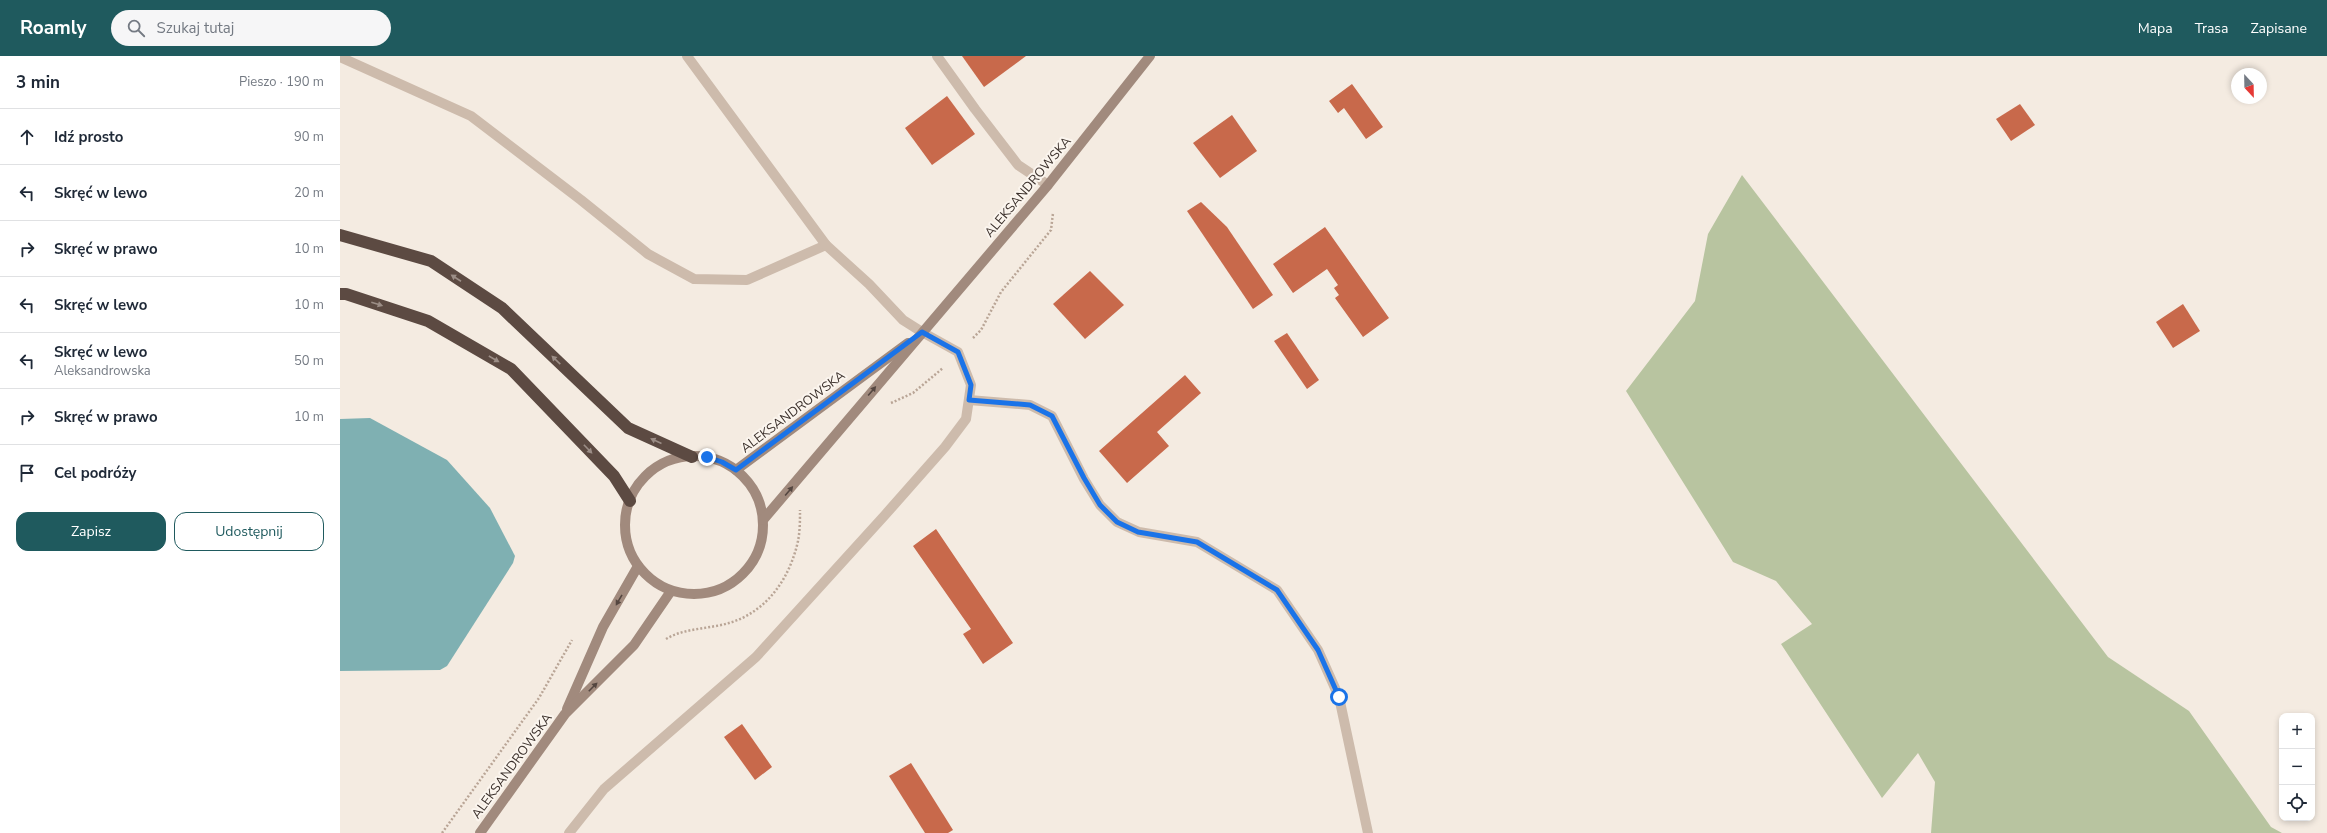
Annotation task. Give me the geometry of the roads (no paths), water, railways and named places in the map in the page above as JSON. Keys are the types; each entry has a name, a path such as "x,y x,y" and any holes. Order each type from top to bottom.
{"highway":[{"path":"340,235 431,261 502,308 628,428 692,457"},
{"path":"340,294 346,294 428,321 510,369 614,476 630,501"}],"main road":[{"name":"ALEKSANDROWSKA","path":"764,520 1048,185 1150,56"},
{"name":"ALEKSANDROWSKA","path":"736,470 922,332"},
{"path":"692,457 707,457 722,462 736,470 750,484 760,501 764,520 762,543 752,564 736,581 716,591 694,595 671,591 652,581 638,566 628,546 625,523 630,501 639,484 654,470 672,460 692,457"},
{"name":"ALEKSANDROWSKA","path":"565,714 603,627 638,566"},
{"name":"ALEKSANDROWSKA","path":"480,833 565,714 634,646 671,591"}],"street":[{"path":"340,56 471,116 581,200 648,254 694,278 747,280 826,245"},
{"path":"569,833 604,789 756,657 945,447 966,419 969,400 971,385 958,352 903,320 869,284 826,245 687,56"},
{"path":"937,56 1018,165 1048,185"},
{"path":"969,400 1030,405 1052,416 1084,478 1100,505 1117,522 1138,532 1197,542 1277,590 1318,650 1339,697 1368,833"}],"water":[{"path":"370,418 447,460 490,508 515,556 513,563 447,666 440,670 340,671 340,419"}]}
